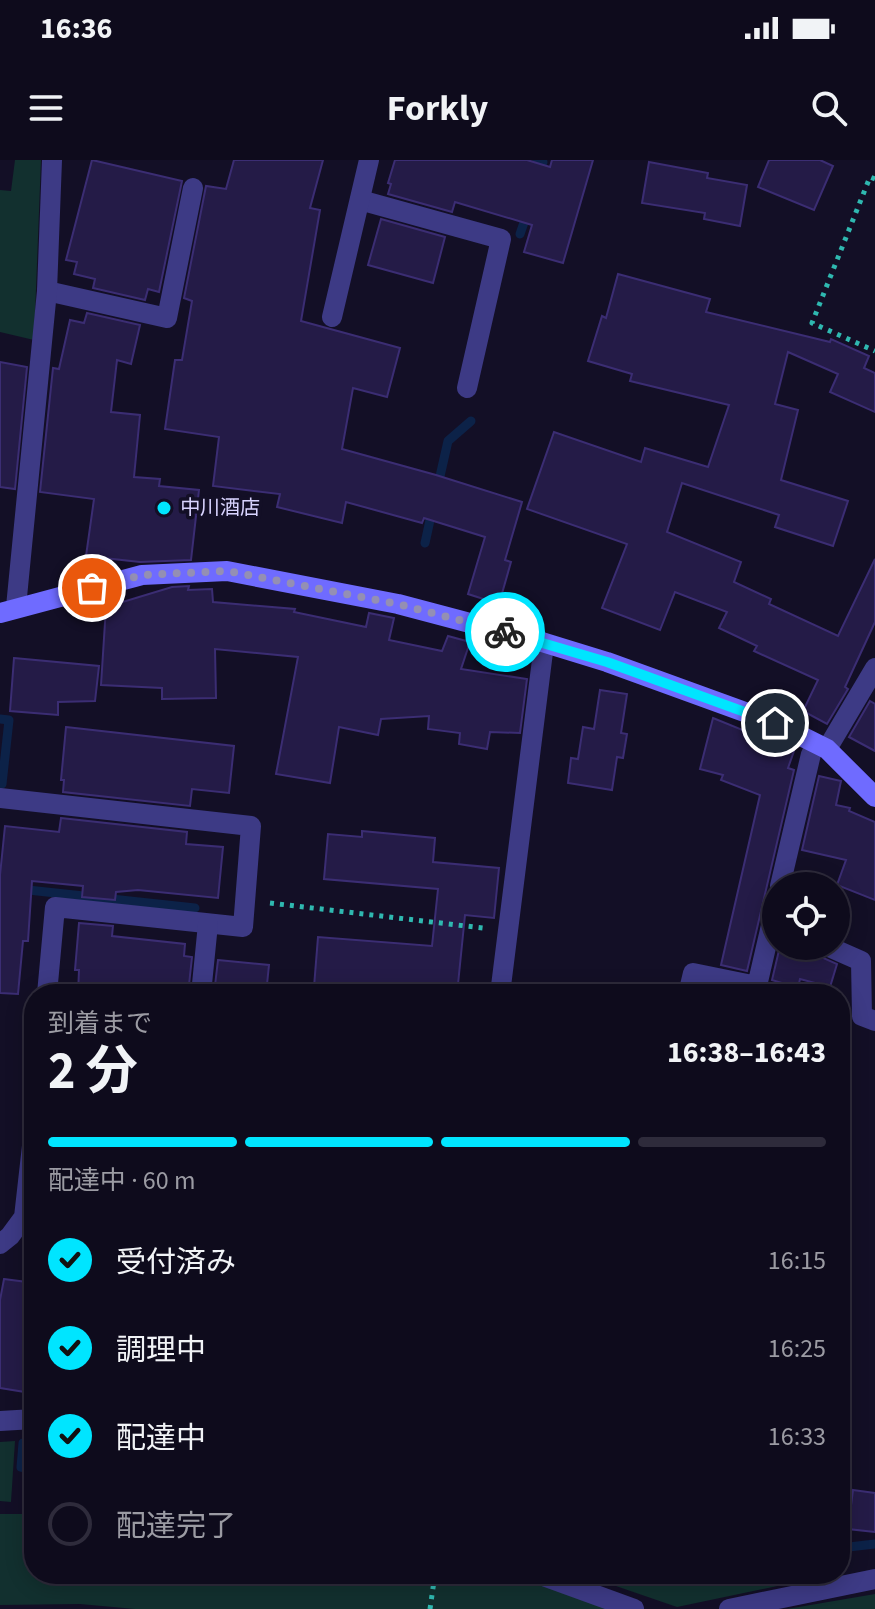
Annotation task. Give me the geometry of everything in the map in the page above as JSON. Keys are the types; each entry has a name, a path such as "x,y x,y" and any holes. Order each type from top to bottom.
{"main road":[{"path":"8,610 142,575 227,571 398,604 607,662 775,723 819,752 875,797"}],"street":[{"path":"8,610 47,291 52,160"},
{"path":"332,317 369,160"},
{"path":"47,291 167,318 193,188"},
{"path":"360,200 501,239 467,388"},
{"path":"501,984 542,642"},
{"path":"784,872 819,752 875,668"},
{"path":"0,798 251,826 243,927 55,907 48,984"},
{"path":"202,984 208,924"},
{"path":"850,956 861,961 862,1016 875,1021"},
{"path":"758,984 764,960"},
{"path":"690,984 693,973 747,984"},
{"path":"0,1244 24,1217"},
{"path":"0,1421 24,1420"},
{"path":"729,1609 875,1579"},
{"path":"565,1584 634,1609"}],"path":[{"path":"875,179 870,177 812,323 875,351"},
{"path":"245,900 507,931"},
{"path":"430,1609 434,1584"}],"green space":[{"path":"15,160 41,160 34,340 0,332 0,190 11,191"},
{"path":"15,1441 11,1502 0,1501 0,1442"},
{"path":"0,1514 24,1514 24,1584 540,1584 607,1609 135,1609 80,1604 0,1605"},
{"path":"610,1584 787,1584 677,1607"},
{"path":"875,1594 875,1609 787,1609"}],"building":[{"path":"92,160 182,181 159,292 148,289 145,300 93,288 95,279 74,274 77,262 66,260"},
{"path":"234,160 323,160 310,208 320,210 301,321 400,348 387,397 353,388 342,449 522,502 505,560 511,562 499,604 468,594 485,537 424,518 422,523 346,502 342,523 277,507 280,494 213,486 219,437 165,429 175,360 182,360 192,301 184,298 206,186 226,189"},
{"path":"395,160 527,160 550,167 552,160 593,160 563,263 524,252 532,225 455,202 452,212 388,194"},
{"path":"769,160 820,160 833,166 814,210 758,187"},
{"path":"649,162 708,173 707,178 747,185 740,226 704,219 705,213 642,203"},
{"path":"381,219 445,237 433,283 368,265"},
{"path":"618,274 710,299 706,312 830,342 831,339 869,356 864,368 875,373 875,412 830,392 838,374 788,352 775,404 798,410 781,480 848,501 833,546 775,527 779,515 682,483 667,532 741,562 734,582 771,599 769,604 838,636 875,559 875,622 845,687 848,689 827,724 803,711 818,680 754,651 757,646 719,628 727,612 675,592 660,630 602,608 627,544 527,509 554,432 641,462 645,448 708,467 729,405 630,381 632,374 588,361 602,316 606,318"},
{"path":"87,313 140,325 131,364 117,360 111,412 140,415 134,477 160,479 159,486 199,490 191,560 140,562 86,556 94,499 40,492 53,368 59,369 70,320 84,323"},
{"path":"0,362 27,367 15,489 0,487"},
{"path":"189,586 188,590 212,589 213,602 295,609 294,612 366,627 369,613 394,618 389,640 442,651 448,636 470,642 461,669 527,679 520,733 490,732 487,749 459,744 460,733 428,729 429,716 381,719 378,735 339,727 330,783 276,774 298,657 215,649 216,698 162,699 162,688 101,685 106,607 172,587"},
{"path":"14,658 99,666 95,701 58,702 58,715 10,711"},
{"path":"600,690 627,694 621,733 627,734 623,758 617,757 612,790 568,783 571,758 578,759 583,727 594,729"},
{"path":"870,701 875,704 875,751 849,737"},
{"path":"713,718 794,751 788,768 794,770 770,872 762,872 762,907 747,971 721,965 760,795 721,780 723,775 700,769"},
{"path":"66,727 234,746 229,793 192,789 190,806 63,792 64,780 61,780"},
{"path":"819,776 841,781 836,805 850,808 849,811 875,822 875,900 850,890 850,872 842,872 846,860 802,850"},
{"path":"61,818 187,832 186,844 223,847 218,898 138,890 116,892 115,900 82,897 83,886 32,881 28,941 23,941 18,994 0,993 0,875 5,826 59,832"},
{"path":"362,831 435,838 433,862 499,868 494,918 465,915 458,984 314,984 318,937 432,946 438,889 324,879 328,834 362,837"},
{"path":"79,923 113,926 112,936 185,944 184,956 192,957 189,984 78,984 79,970 75,970"},
{"path":"218,960 269,965 267,984 215,984"},
{"path":"777,960 828,960 837,964 831,984 800,979 799,984 772,980"},
{"path":"4,1279 24,1282 24,1392 0,1388 0,1300"},
{"path":"853,1490 875,1493 875,1532 850,1529"}],"waterway":[{"path":"537,160 543,162 539,174"},
{"path":"520,234 528,211"},
{"path":"438,485 448,441 471,421"},
{"path":"425,543 432,511"},
{"path":"0,719 9,720 2,784"},
{"path":"0,887 195,908"},
{"path":"23,1443 21,1467 24,1468"},
{"path":"850,1547 875,1544"}],"way so far":[{"path":"92,588 142,575 227,571 398,604 505,632"}],"place":[{"name":"中川酒店","path":"164,508"}],"route":[{"path":"505,632 607,662 775,723"}]}
